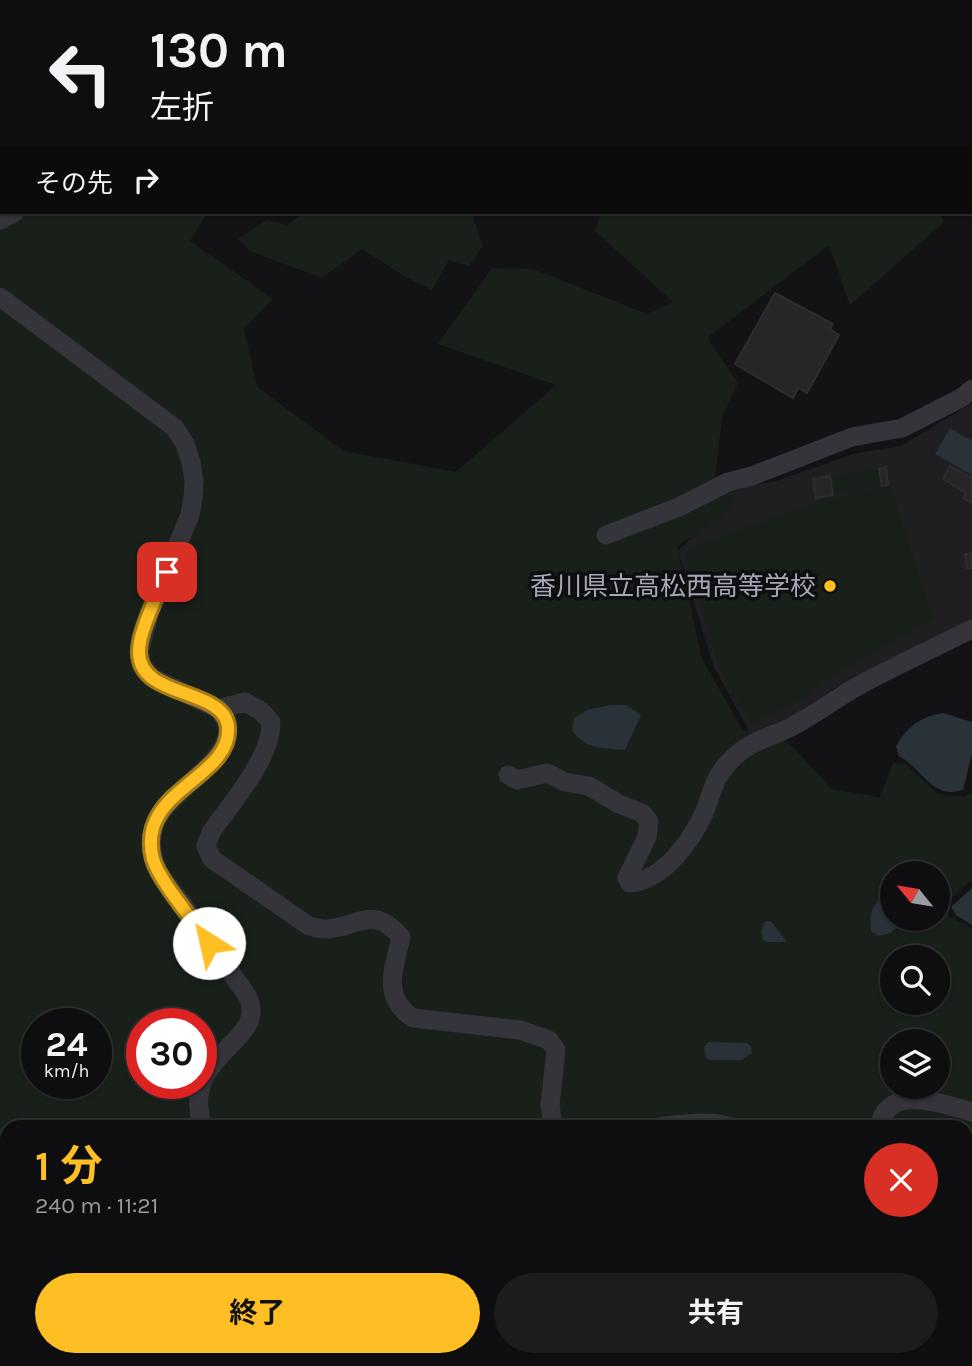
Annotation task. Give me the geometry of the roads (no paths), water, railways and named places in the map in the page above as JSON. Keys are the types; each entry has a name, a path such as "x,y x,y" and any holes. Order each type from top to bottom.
{"street":[{"path":"0,297 175,428 185,444 194,481 190,515 150,611 138,652 142,665 151,677 218,709 228,725 227,739 207,768 168,801 153,827 153,859 161,876 226,964 250,1002 251,1017 245,1029 203,1077 197,1110 201,1120"},
{"path":"606,536 679,507 728,482 752,476 852,437 902,428 961,398 972,389"},
{"path":"508,775 517,780 547,773 565,782 589,786 619,804 642,813 649,821 647,837 627,878 630,883 642,882 657,873 686,844 704,812 714,781 731,759 755,740 789,728 857,687 972,629"},
{"path":"218,709 245,702 261,710 271,722 271,734 262,757 211,832 206,846 212,859 310,926 326,929 369,918 391,926 401,937 392,979 393,996 401,1011 413,1018 520,1030 549,1040 556,1050 550,1105 553,1120"},
{"path":"881,1120 885,1110 899,1100 919,1100 972,1112"}],"place":[{"name":"香川県立高松西高等学校","path":"830,586"}]}
